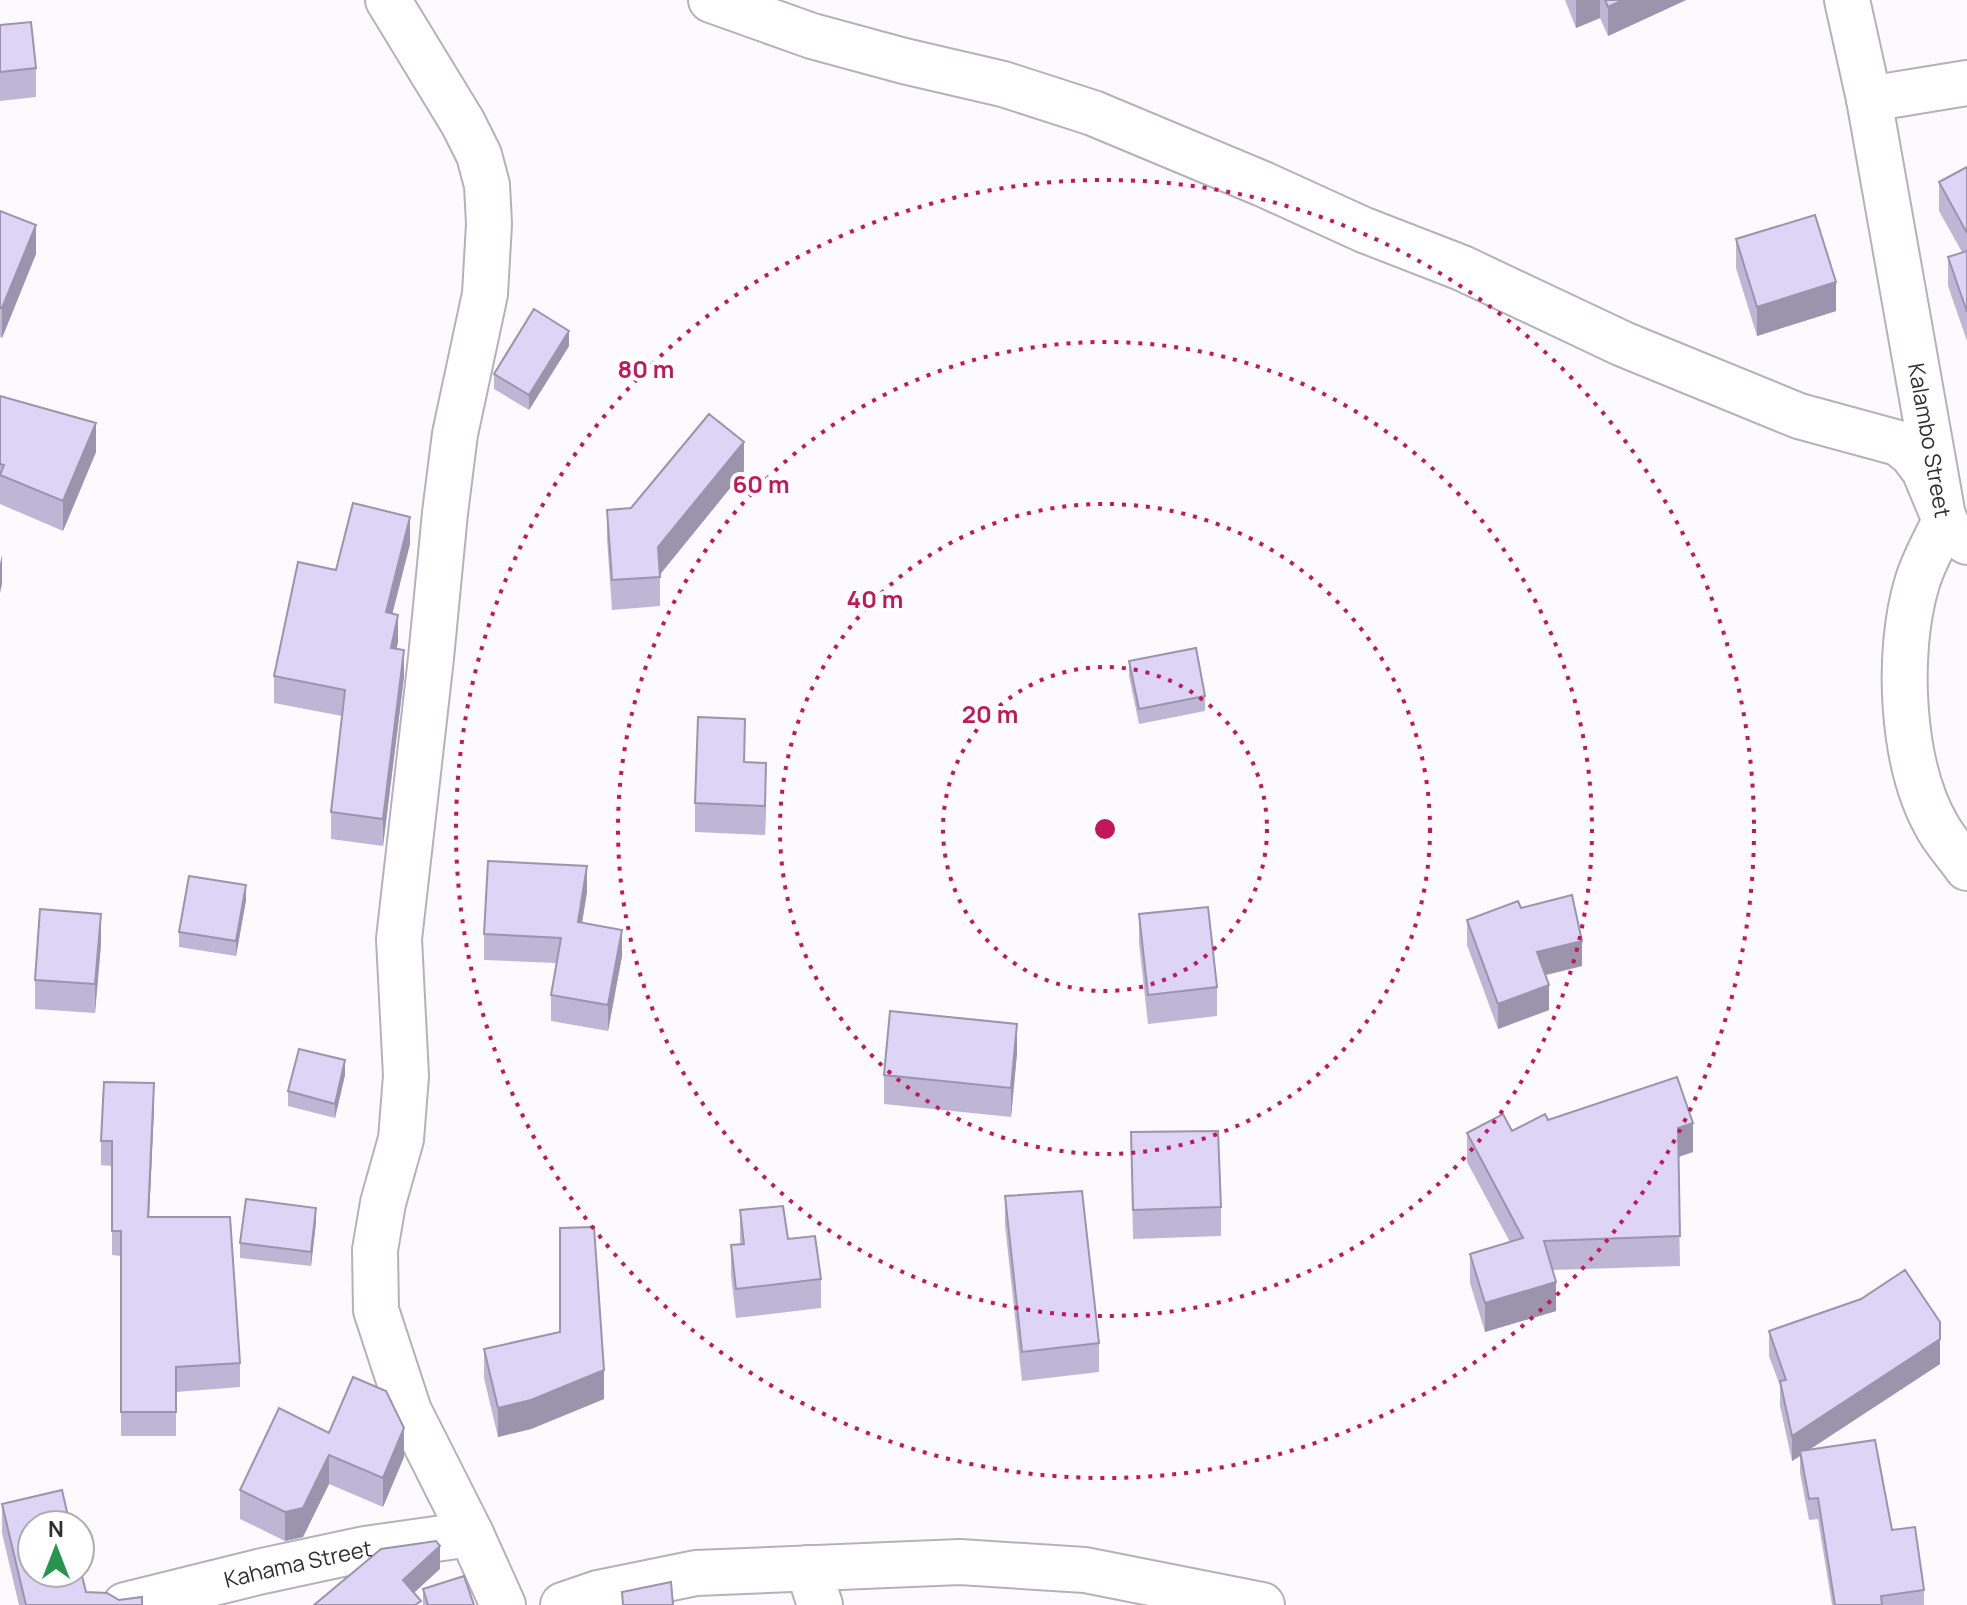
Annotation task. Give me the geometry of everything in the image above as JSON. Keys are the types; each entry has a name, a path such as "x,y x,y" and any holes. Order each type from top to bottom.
{"street":[{"path":"388,0 463,123 479,155 487,185 489,224 485,294 455,434 445,513 399,939 406,1076 401,1139 383,1203 375,1250 376,1310 409,1411 503,1605"},
{"path":"711,0 812,36 1003,84 1093,113 1364,230 1462,268 1623,344 1799,416 1898,443 1912,454 1924,470 1956,532"},
{"name":"Kalambo Street","path":"1847,0 1956,532 1917,582 1911,610 1907,648 1907,711 1912,750 1921,787 1938,828 1967,868"},
{"path":"1869,99 1967,83"},
{"name":"Kahama Street","path":"125,1605 365,1549 471,1534"},
{"path":"563,1605 598,1593 696,1573 814,1586 960,1562 1085,1570 1262,1605"}],"building":[{"path":"1605,0 1623,0 1608,7"},
{"path":"31,22 36,68 0,72 0,25"},
{"path":"1967,167 1967,233 1939,182"},
{"path":"0,211 36,225 2,308 0,308"},
{"path":"1815,215 1836,282 1757,307 1736,239"},
{"path":"1967,251 1967,312 1948,257"},
{"path":"534,309 569,331 529,395 494,374"},
{"path":"0,396 96,423 63,501 0,475 4,465 0,464"},
{"path":"709,414 744,442 658,547 660,577 612,580 607,510 631,508"},
{"path":"353,503 410,517 386,612 398,615 391,648 404,650 383,819 331,812 345,690 274,676 298,562 336,570"},
{"path":"1196,648 1205,696 1139,709 1129,661"},
{"path":"698,717 745,719 744,762 766,763 765,806 695,803"},
{"path":"488,861 587,866 578,922 622,930 608,1005 551,995 561,938 484,934"},
{"path":"189,876 246,885 236,941 179,932"},
{"path":"1572,895 1582,941 1537,952 1549,985 1498,1004 1467,920 1518,901 1521,908"},
{"path":"1208,907 1217,987 1148,995 1139,914"},
{"path":"40,909 101,914 95,984 35,980"},
{"path":"890,1011 1017,1024 1011,1088 884,1075"},
{"path":"299,1049 345,1060 335,1104 288,1091"},
{"path":"1677,1077 1693,1123 1678,1128 1680,1236 1544,1241 1556,1282 1485,1303 1470,1254 1523,1238 1467,1133 1503,1114 1512,1131 1545,1114 1548,1120"},
{"path":"104,1082 154,1083 148,1217 230,1217 240,1363 176,1367 176,1412 121,1412 121,1231 112,1231 112,1141 101,1141"},
{"path":"1218,1131 1221,1207 1133,1210 1131,1132"},
{"path":"1082,1191 1099,1343 1022,1352 1005,1196"},
{"path":"246,1199 316,1208 311,1252 240,1243"},
{"path":"783,1206 788,1239 815,1236 821,1279 736,1289 731,1245 744,1244 740,1210"},
{"path":"594,1227 604,1370 531,1400 498,1408 484,1349 560,1332 560,1228"},
{"path":"1905,1270 1940,1322 1940,1339 1792,1436 1780,1381 1786,1380 1769,1331 1861,1299"},
{"path":"353,1377 386,1391 404,1428 383,1478 329,1455 303,1508 285,1512 240,1490 279,1408 329,1433"},
{"path":"1875,1440 1892,1530 1915,1527 1924,1590 1881,1596 1882,1605 1835,1605 1818,1498 1809,1499 1800,1451"},
{"path":"62,1490 66,1509 16,1509 16,1563 2,1504"},
{"path":"436,1541 440,1546 403,1580 421,1601 415,1605 314,1605 381,1549"},
{"path":"464,1576 474,1605 428,1605 423,1589"},
{"path":"671,1582 673,1605 623,1605 622,1592"},
{"path":"22,1589 85,1589 86,1592 107,1593 119,1600 142,1597 142,1605 26,1605"}]}
